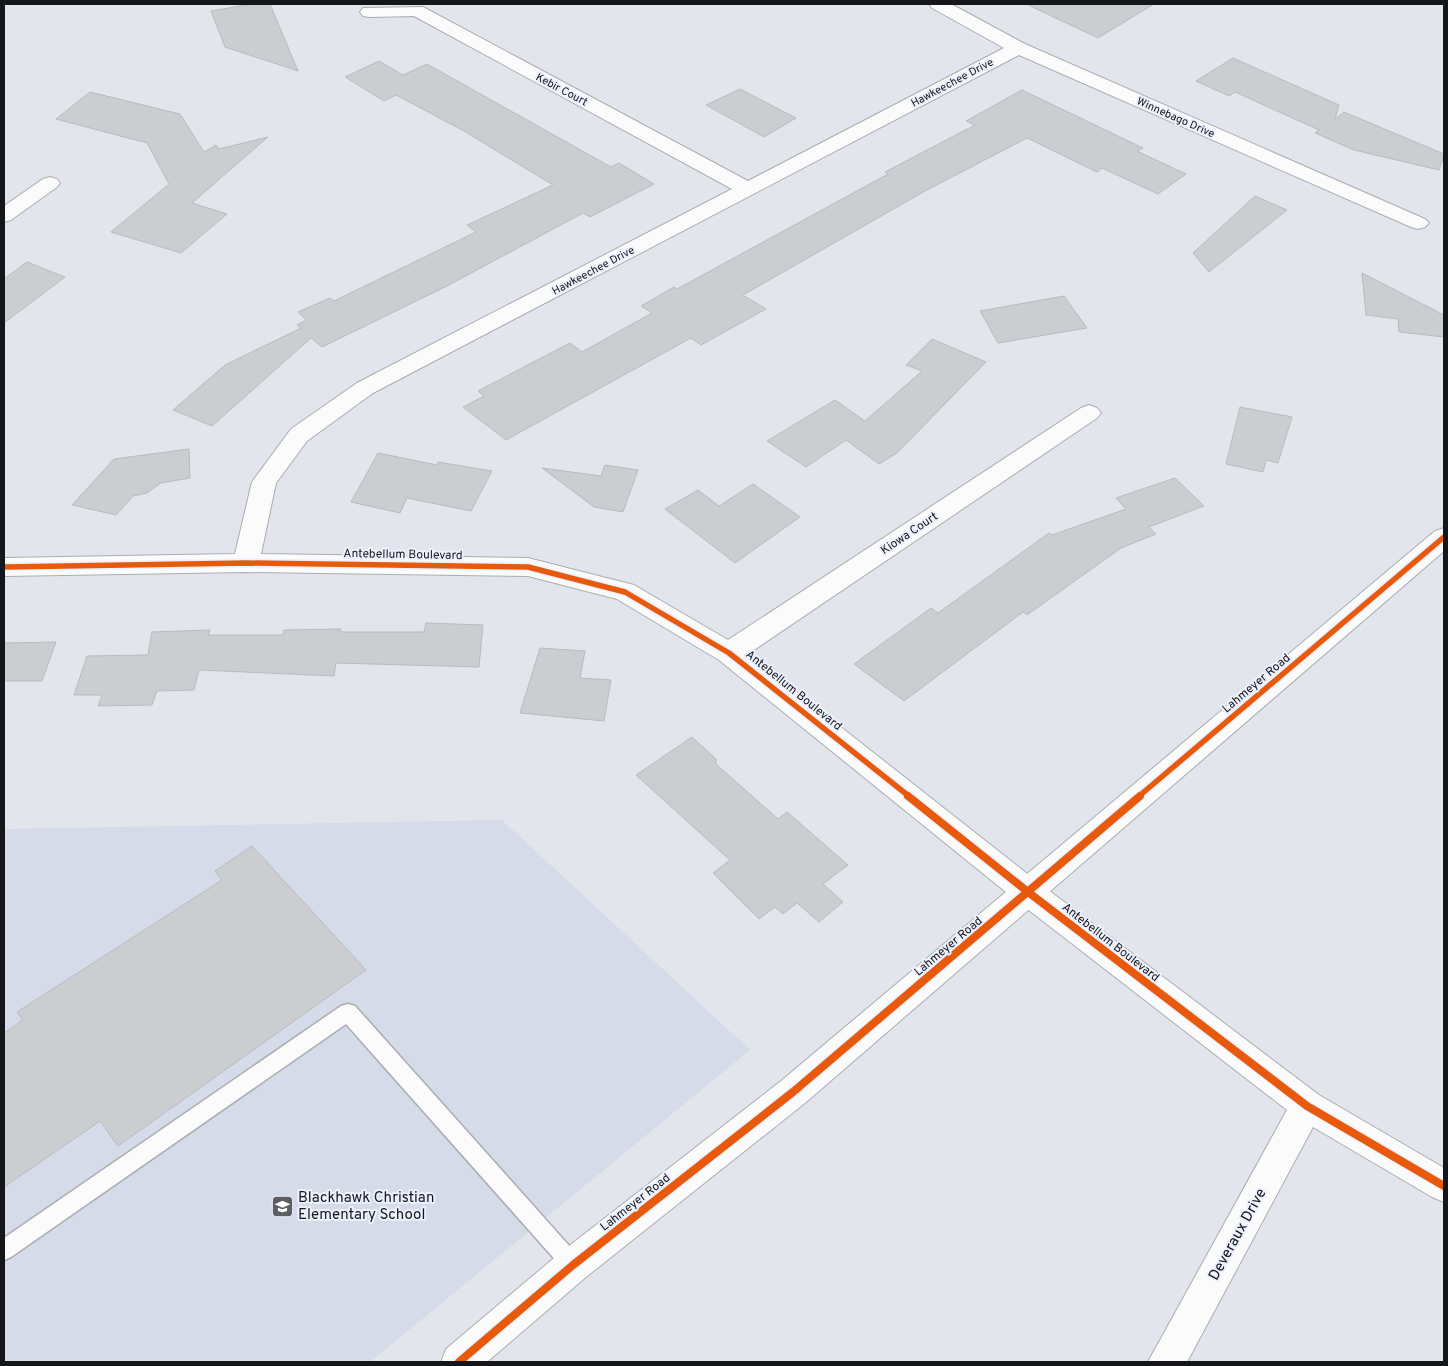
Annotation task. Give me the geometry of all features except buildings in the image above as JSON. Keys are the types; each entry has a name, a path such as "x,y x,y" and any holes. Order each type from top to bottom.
{"street":[{"name":"Winnebago Drive","path":"938,4 1018,48 1418,223"},
{"name":"Kebir Court","path":"369,12 417,11 748,189"},
{"name":"Hawkeechee Drive","path":"246,563 264,482 299,435 365,388 1018,48"},
{"path":"4,216 50,183"},
{"name":"Kiowa Court","path":"729,653 1089,413"},
{"name":"Lahmeyer Road","path":"459,1362 573,1265 793,1092 1444,537"},
{"name":"Antebellum Boulevard","path":"4,566 246,563 528,567 625,592 729,653 1028,892 1307,1106 1444,1186"},
{"name":"Deveraux Drive","path":"1167,1362 1307,1106"}],"lane":[{"path":"4,1250 348,1012 573,1265"}],"shaded area":[{"name":"Blackhawk Christian Elementary School","path":"502,820 750,1050 370,1362 4,1362 4,829"}],"cycle path":[{"path":"459,1362 573,1265 793,1092 1444,537"},
{"path":"4,567 246,563 528,567 625,592 729,653 1028,892 1307,1106 1444,1186"}],"place":[{"name":"Blackhawk Christian Elementary School","path":"282,1206"}]}
